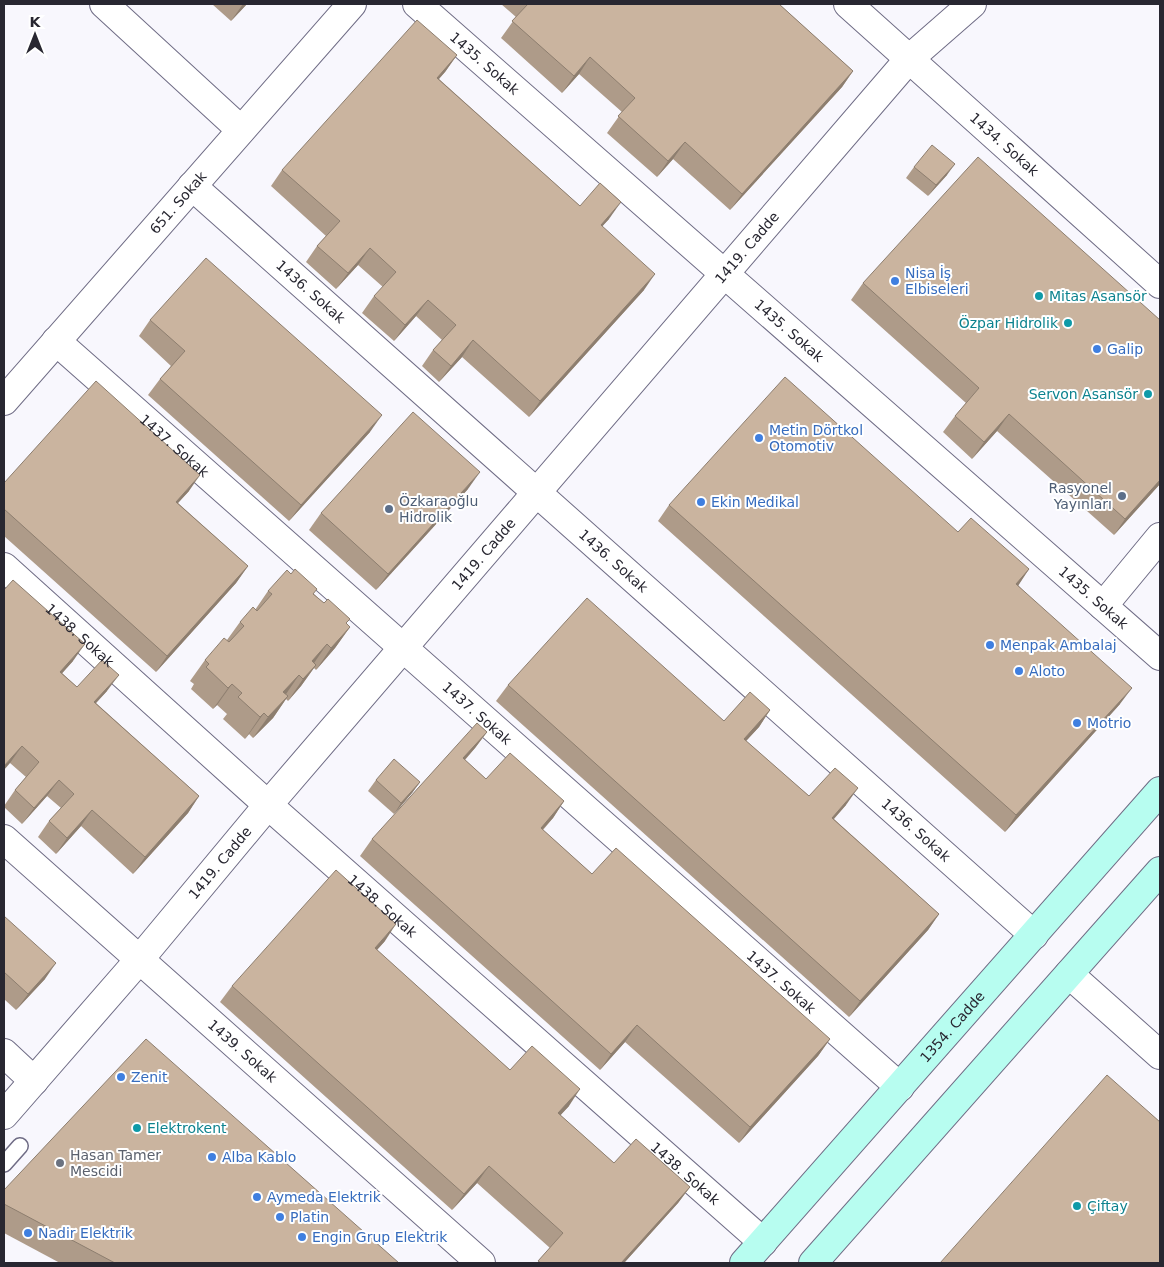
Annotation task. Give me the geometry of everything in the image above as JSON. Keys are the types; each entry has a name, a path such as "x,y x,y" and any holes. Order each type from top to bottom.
{"main road":[{"name":"1354. Cadde","path":"744,1263 1160,791"},
{"path":"812,1263 1160,871"}],"street":[{"path":"104,4 241,130"},
{"name":"651. Sokak","path":"4,401 352,4"},
{"name":"1435. Sokak","path":"417,4 1160,656"},
{"name":"1434. Sokak","path":"848,4 1160,284"},
{"name":"1419. Cadde","path":"4,1115 139,960 268,805 909,59 972,4"},
{"name":"1436. Sokak","path":"192,186 1034,935"},
{"name":"1437. Sokak","path":"56,341 900,1087"},
{"path":"1103,606 1160,537"},
{"name":"1438. Sokak","path":"4,567 268,805 763,1242"},
{"name":"1439. Sokak","path":"4,839 481,1263"},
{"path":"1070,974 1160,1054"},
{"path":"4,1053 34,1081"}],"lane":[{"path":"4,1164 20,1146"}],"building":[{"path":"528,4 779,4 853,71 742,194 685,142 668,161 618,116 635,98 590,57 574,76 512,21"},
{"path":"417,20 457,55 437,78 580,206 600,183 621,202 601,225 655,274 540,401 473,340 451,366 433,350 456,325 428,300 405,325 374,296 396,272 370,248 348,273 317,246 340,221 282,170"},
{"path":"932,145 955,164 936,185 914,167"},
{"path":"978,157 1160,320 1160,480 1125,519 1009,414 984,442 955,416 979,388 863,283"},
{"path":"206,258 382,415 301,505 160,379 185,351 150,320"},
{"path":"785,377 958,532 971,518 1029,569 1016,584 1132,688 1016,815 669,505"},
{"path":"96,381 200,475 176,502 248,566 167,656 4,509 4,483"},
{"name":"Özkaraoğlu Hidrolik","path":"413,412 480,472 388,574 321,513"},
{"path":"295,569 317,589 313,594 324,603 328,599 350,619 346,623 350,627 331,648 327,644 312,661 316,665 303,679 299,675 283,692 288,696 268,717 264,713 260,717 238,697 242,693 232,684 228,688 206,667 209,664 205,660 224,638 229,642 244,626 240,622 253,607 257,611 272,594 268,591 287,570 291,574"},
{"path":"13,580 85,644 60,672 77,687 102,660 119,675 94,702 199,796 145,857 92,810 67,838 49,821 74,794 59,780 34,808 15,790 39,762 22,746 4,766 4,590"},
{"path":"587,598 724,721 750,692 770,710 744,739 809,796 835,768 858,788 832,818 939,914 860,1001 508,685"},
{"path":"477,723 487,732 463,758 486,779 510,753 564,801 541,828 592,874 616,848 830,1039 750,1127 637,1025 611,1054 372,839"},
{"path":"394,759 420,782 401,803 376,780"},
{"path":"336,870 396,924 375,948 510,1070 532,1046 580,1089 558,1113 614,1163 636,1139 690,1187 621,1263 541,1263 538,1261 563,1233 489,1166 464,1194 232,986"},
{"path":"4,916 56,963 28,994 4,972"},
{"name":"Elektrokent","path":"146,1039 399,1263 115,1263 4,1204 4,1190"},
{"name":"Çiftay","path":"1107,1075 1160,1122 1160,1263 940,1263"}],"place":[{"name":"Nisa İş Elbiseleri","path":"895,281"},
{"name":"Mitas Asansör","path":"1039,296"},
{"name":"Özpar Hidrolik","path":"1068,323"},
{"name":"Galip","path":"1097,349"},
{"name":"Servon Asansör","path":"1148,394"},
{"name":"Metin Dörtkol Otomotiv","path":"759,438"},
{"name":"Rasyonel Yayınları","path":"1122,496"},
{"name":"Ekin Medikal","path":"701,502"},
{"name":"Özkaraoğlu Hidrolik","path":"389,509"},
{"name":"Menpak Ambalaj","path":"990,645"},
{"name":"Aloto","path":"1019,671"},
{"name":"Motrio","path":"1077,723"},
{"name":"Zenit","path":"121,1077"},
{"name":"Elektrokent","path":"137,1128"},
{"name":"Alba Kablo","path":"212,1157"},
{"name":"Hasan Tamer Mescidi","path":"60,1163"},
{"name":"Aymeda Elektrik","path":"257,1197"},
{"name":"Çiftay","path":"1077,1206"},
{"name":"Platin","path":"280,1217"},
{"name":"Nadir Elektrik","path":"28,1233"},
{"name":"Engin Grup Elektrik","path":"302,1237"}]}
